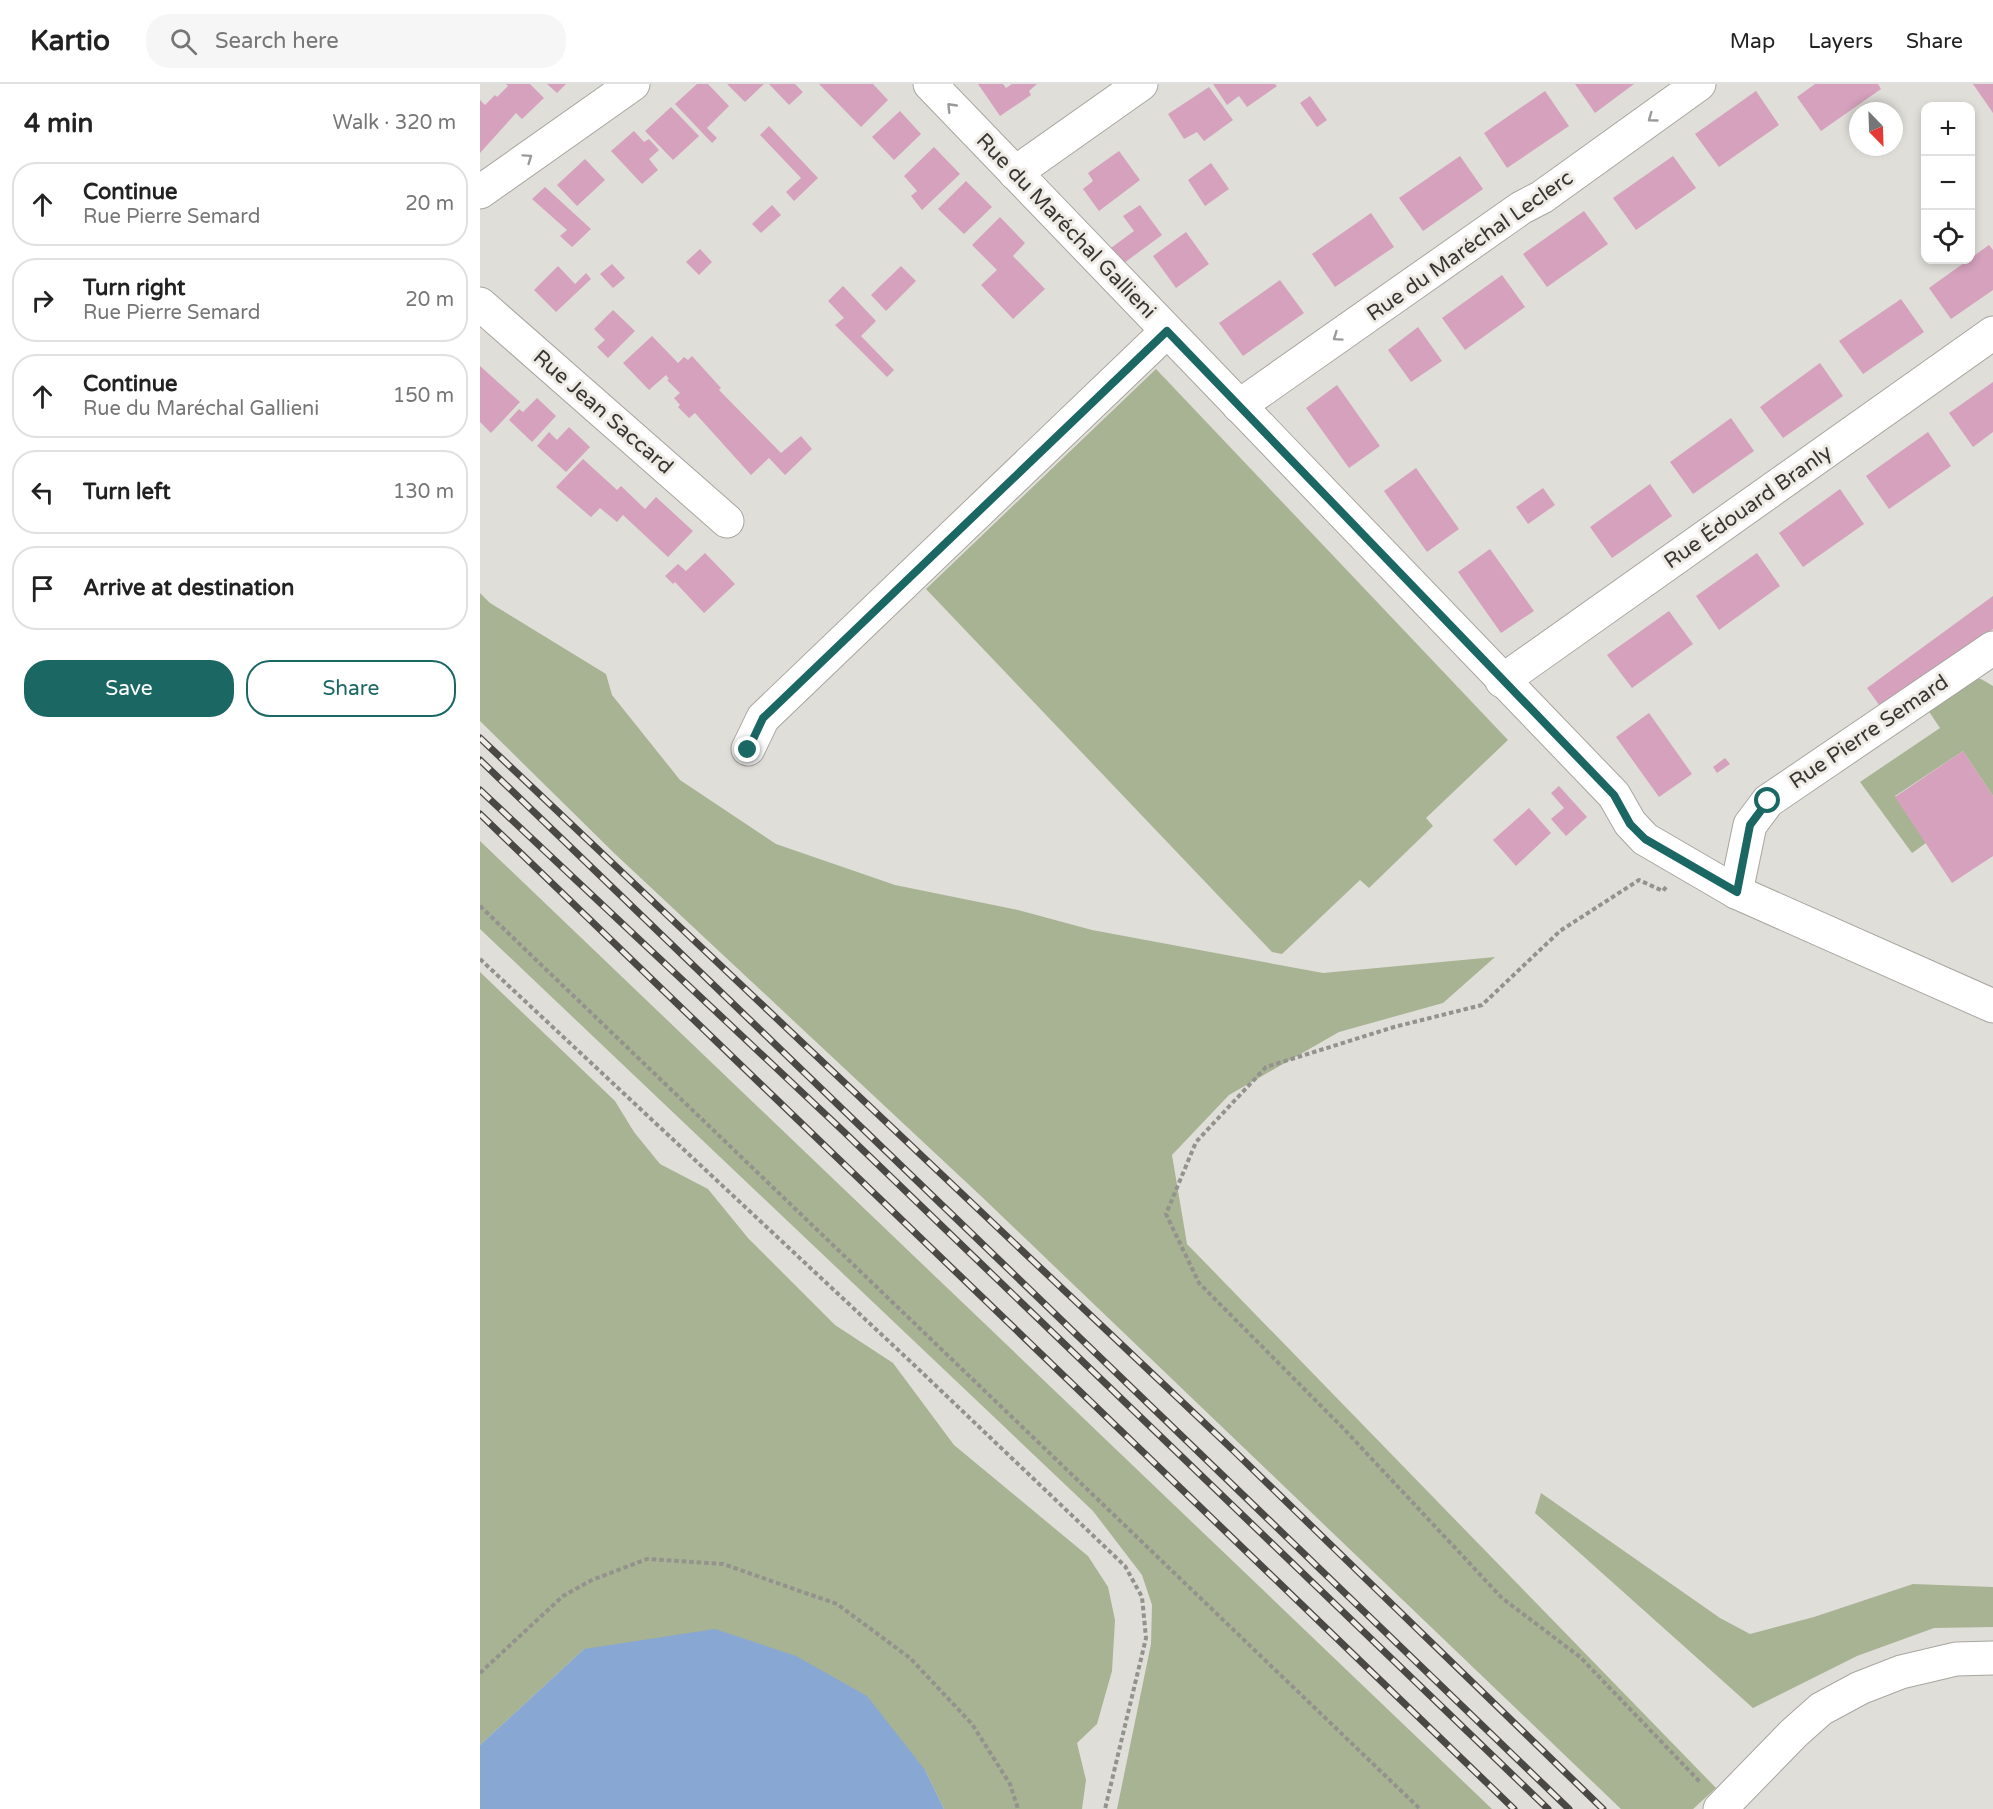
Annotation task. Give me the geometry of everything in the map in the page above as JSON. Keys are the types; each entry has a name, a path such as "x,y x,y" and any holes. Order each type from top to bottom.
{"street":[{"path":"480,192 633,84"},
{"name":"Rue du Maréchal Gallieni","path":"930,84 1614,795 1630,824 1645,839 1737,892"},
{"path":"1014,173 1141,84"},
{"name":"Rue du Maréchal Leclerc","path":"1239,406 1521,208 1542,197 1699,84"},
{"name":"Rue Jean Saccard","path":"480,304 727,520"},
{"path":"748,750 763,718 1167,331"},
{"name":"Rue Édouard Branly","path":"1502,681 1993,333"},
{"name":"Rue Pierre Semard","path":"1737,892 1750,825 1768,801 1993,648"},
{"path":"1737,892 1993,1006"},
{"path":"1717,1798 1821,1709 1860,1688 1901,1672 1956,1659 1993,1658"}],"path":[{"path":"1639,880 1560,931 1482,1005 1394,1027 1266,1067 1196,1142 1166,1214 1198,1283 1342,1427 1502,1598 1580,1657 1717,1798"},
{"path":"480,906 1420,1809"},
{"path":"480,959 912,1363 1125,1566 1142,1597 1146,1638 1105,1809"},
{"path":"480,1673 563,1596 592,1580 647,1558 723,1564 837,1604 910,1658 972,1724 1010,1784 1018,1809"}],"green space":[{"path":"1156,369 1508,740 1426,818 1433,826 1369,888 1360,880 1282,954 1272,952 926,589"},
{"path":"480,593 490,603 606,674 612,695 680,780 776,844 895,885 1018,910 1092,930 1323,973 1495,957 1443,1003 1339,1032 1229,1095 1172,1155 1187,1244 1716,1788 1693,1809 1621,1809 982,1197 614,853 480,721"},
{"path":"1975,679 1981,679 1993,686 1993,796 1963,751 1895,796 1926,843 1912,853 1860,782 1940,728 1926,707"},
{"path":"480,841 1492,1809 1117,1809 1151,1644 1152,1605 1142,1575 1093,1511 480,929"},
{"path":"480,972 615,1101 634,1132 660,1164 708,1189 748,1238 835,1325 893,1363 954,1445 1088,1556 1108,1587 1115,1620 1112,1671 1097,1724 1077,1743 1086,1780 1082,1809 944,1809 925,1770 584,1649 480,1745"},
{"path":"1541,1493 1720,1618 1750,1634 1814,1617 1913,1584 1993,1587 1993,1627 1934,1628 1857,1656 1753,1708 1535,1513"}],"water":[{"path":"715,1629 796,1656 867,1696 925,1770 944,1809 480,1809 480,1745 584,1649"}],"building":[{"path":"506,84 530,84 544,98 522,119 516,113 480,153 480,100 485,105 508,86"},
{"path":"547,84 566,84 557,93"},
{"path":"697,84 708,84 729,106 707,128 717,138 712,143 675,104"},
{"path":"727,84 764,84 745,102"},
{"path":"769,84 795,84 803,92 789,105"},
{"path":"819,84 873,84 888,100 861,127"},
{"path":"978,84 1003,84 1006,88 1012,84 1037,84 1029,91 1031,95 1000,116"},
{"path":"1213,84 1275,84 1277,86 1247,107 1239,96 1227,105"},
{"path":"1575,84 1634,84 1595,113"},
{"path":"1815,84 1878,84 1881,89 1862,102 1849,102 1849,111 1821,131 1797,97"},
{"path":"1973,84 1993,84 1993,113"},
{"path":"1209,87 1233,120 1204,141 1197,132 1184,139 1168,114"},
{"path":"1545,91 1569,126 1507,168 1484,133"},
{"path":"1756,91 1779,125 1719,167 1695,134"},
{"path":"1310,96 1327,120 1317,127 1300,103"},
{"path":"671,107 699,136 673,160 645,131"},
{"path":"900,111 921,134 894,160 872,137"},
{"path":"769,126 818,178 794,201 786,192 801,178 760,135"},
{"path":"634,131 644,142 649,139 659,150 649,159 658,170 642,184 611,151"},
{"path":"934,147 960,174 922,210 911,196 917,191 904,176"},
{"path":"1119,151 1140,180 1099,211 1083,189 1093,181 1088,173"},
{"path":"1460,156 1483,189 1423,231 1399,198"},
{"path":"1673,156 1696,188 1636,230 1613,198"},
{"path":"585,159 605,180 577,206 557,185"},
{"path":"1211,163 1229,189 1205,206 1188,180"},
{"path":"966,181 992,207 964,234 938,209"},
{"path":"545,187 591,229 572,247 560,236 567,230 532,199"},
{"path":"772,205 781,215 761,233 752,224"},
{"path":"1140,205 1162,235 1124,263 1111,248 1134,231 1123,216"},
{"path":"1584,211 1608,244 1547,287 1523,254"},
{"path":"1371,213 1394,247 1335,287 1312,254"},
{"path":"1000,217 1025,243 1013,256 1045,289 1013,319 981,285 997,270 972,245"},
{"path":"1186,232 1209,264 1176,288 1153,256"},
{"path":"1989,245 1993,250 1993,290 1951,319 1929,288 1962,264 1975,264 1975,255"},
{"path":"700,249 712,262 699,275 686,262"},
{"path":"612,264 625,278 613,288 600,274"},
{"path":"558,266 575,284 586,273 591,279 556,312 534,290"},
{"path":"901,266 916,281 886,311 871,295"},
{"path":"1502,275 1525,307 1465,350 1442,318"},
{"path":"1280,280 1304,313 1243,356 1219,323"},
{"path":"843,286 876,321 861,336 894,370 887,377 835,325 844,318 828,301"},
{"path":"1901,299 1924,332 1863,374 1839,341"},
{"path":"613,310 635,331 608,358 597,347 605,340 594,329"},
{"path":"1418,327 1442,361 1411,382 1388,350"},
{"path":"652,336 678,363 684,357 688,360 692,356 721,388 719,390 781,453 801,436 812,449 785,475 769,458 751,475 695,413 689,418 678,407 680,405 674,398 680,393 667,380 669,379 666,375 649,390 623,363"},
{"path":"1820,363 1843,396 1783,438 1760,407"},
{"path":"480,366 520,402 491,433 480,422"},
{"path":"1993,382 1993,432 1973,447 1949,413"},
{"path":"1337,385 1380,446 1349,468 1306,408"},
{"path":"537,398 556,416 532,442 509,420 519,409 523,412"},
{"path":"1731,418 1754,451 1693,494 1670,462"},
{"path":"569,427 590,447 566,472 537,446 549,432 557,440"},
{"path":"1928,432 1951,466 1889,509 1866,476"},
{"path":"583,459 617,490 621,486 645,509 656,497 693,531 668,557 623,515 617,522 600,508 591,517 556,487"},
{"path":"1416,468 1459,529 1427,552 1384,491"},
{"path":"1650,484 1672,516 1612,558 1590,527"},
{"path":"1543,488 1555,505 1528,524 1516,507"},
{"path":"1840,489 1864,524 1803,567 1779,533"},
{"path":"1490,549 1534,611 1501,633 1458,572"},
{"path":"705,553 735,584 704,613 675,582 673,584 665,576 678,564 686,571"},
{"path":"1757,553 1780,586 1719,630 1696,596"},
{"path":"1993,596 1993,629 1882,709 1867,688"},
{"path":"1669,611 1693,644 1632,688 1607,655"},
{"path":"1649,713 1692,774 1659,797 1616,737"},
{"path":"1963,751 1993,796 1993,856 1952,883 1895,797"},
{"path":"1725,758 1730,764 1717,773 1713,767"},
{"path":"1559,786 1587,817 1566,836 1551,819 1564,808 1551,793"},
{"path":"1529,808 1551,833 1516,866 1493,840"}],"railway":[{"path":"480,738 1233,1450 1603,1809"},
{"path":"480,760 1569,1809"},
{"path":"480,790 841,1129 1548,1809"},
{"path":"480,814 1514,1809"}],"route":[{"path":"748,750 763,718 1167,331 1614,795 1630,824 1645,839 1737,892 1750,825 1768,801"}]}
